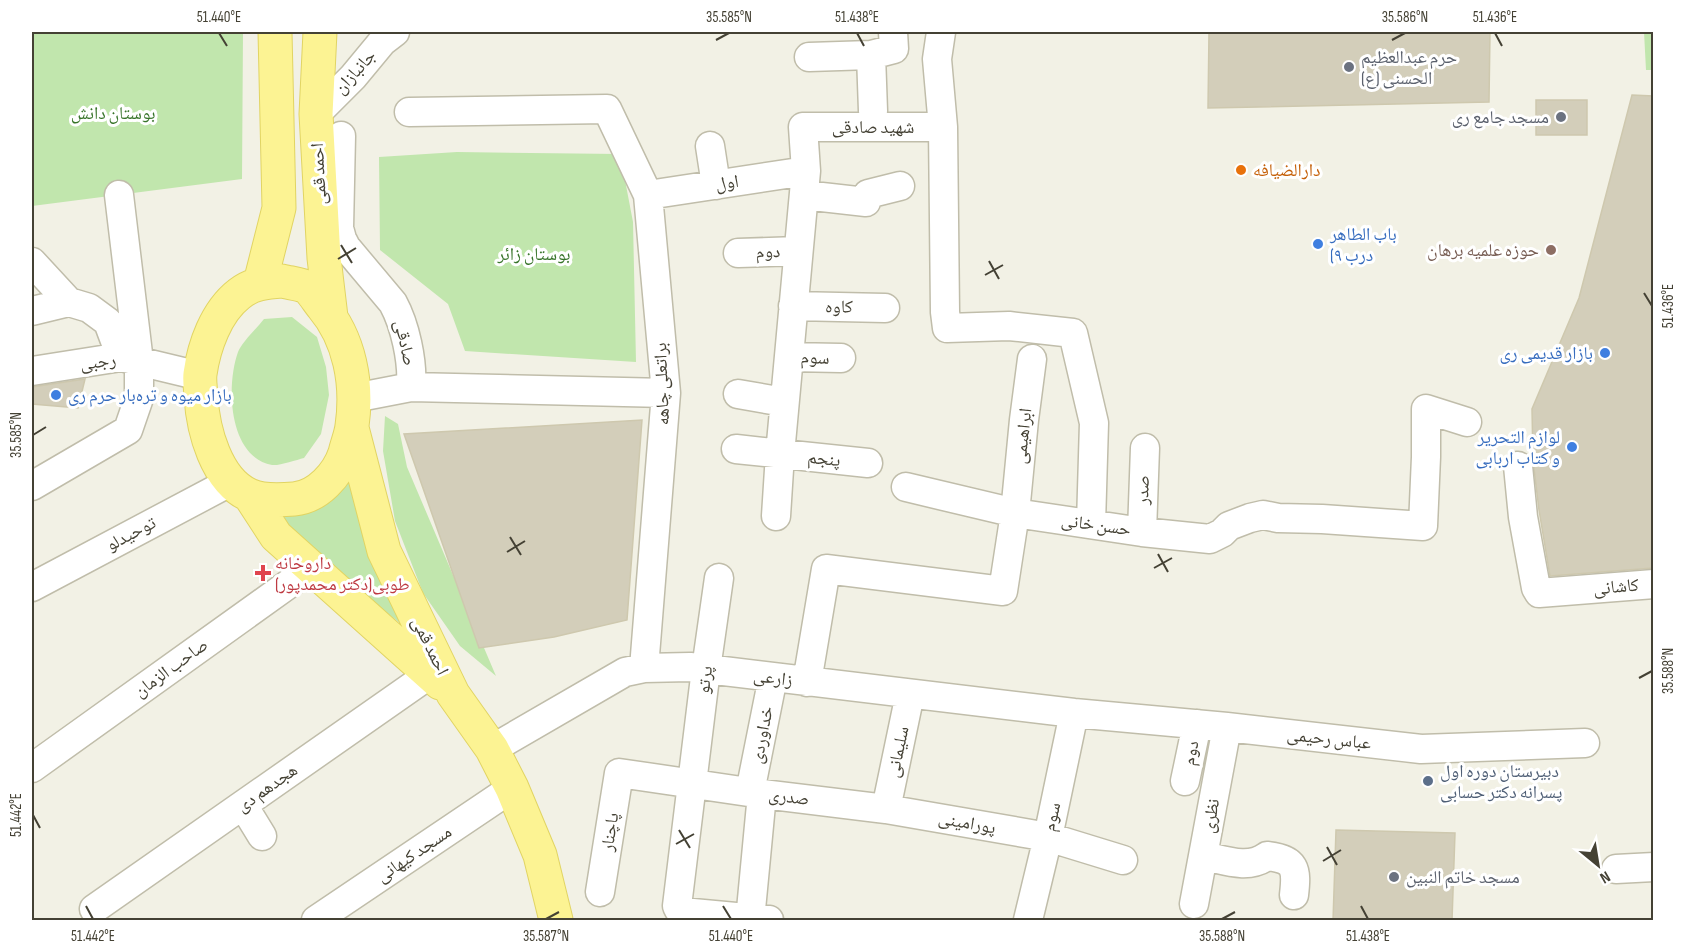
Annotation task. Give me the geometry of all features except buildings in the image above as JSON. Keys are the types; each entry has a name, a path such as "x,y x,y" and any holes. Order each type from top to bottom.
{"main road":[{"path":"260,283 279,208 275,32"},
{"name":"احمد قمی","path":"320,32 316,114 324,258 331,317"},
{"path":"282,281 307,288 331,317 345,346 353,377 353,413 343,458 332,477 314,493 300,498 276,500 240,489 217,460 202,416 200,376 208,341 224,309 239,293 260,283 282,281"},
{"name":"احمد قمی","path":"353,413 384,551 441,678 492,749 512,788 540,855"},
{"name":"احمد قمی","path":"240,489 276,536 441,678"},
{"path":"540,855 556,921"},
{"path":"540,855 562,878 580,921"}],"street":[{"name":"جانبازان","path":"316,114 353,77 382,42 395,32"},
{"path":"941,32 937,59 943,127 946,328 1009,326 1073,333 1094,423 1091,524"},
{"path":"809,57 886,45 937,59"},
{"path":"873,111 886,45"},
{"name":"براتعلی چاهه","path":"409,112 607,109 648,195 666,393 644,668"},
{"name":"شهید صادقی","path":"805,183 803,127 943,127"},
{"name":"صادقی","path":"341,136 339,228 342,239 398,312 410,361 411,387 666,393"},
{"path":"710,146 716,185"},
{"path":"776,516 784,402 805,183"},
{"name":"اول","path":"648,195 716,185 805,183 866,202 868,194 900,186"},
{"path":"32,486 128,430 139,398 130,360 119,195"},
{"name":"دوم","path":"738,253 798,251"},
{"path":"32,262 69,302"},
{"path":"32,311 69,302 89,308 108,322 130,360"},
{"name":"کاوه","path":"793,306 885,308"},
{"name":"سوم","path":"789,357 841,358"},
{"name":"ابراهیمی","path":"1015,513 1032,359"},
{"name":"رجبی","path":"32,370 130,360 200,376"},
{"path":"353,413 411,387"},
{"path":"738,394 784,402"},
{"name":"حسن خانی","path":"1015,513 1142,532 1210,539 1222,533 1229,526 1263,515 1278,518 1423,526 1426,408 1467,422"},
{"name":"صدر","path":"1142,532 1145,448"},
{"name":"پنجم","path":"736,449 868,463"},
{"name":"کاشانی","path":"1518,466 1523,517 1539,593 1653,584"},
{"path":"807,682 826,569 1003,591 1015,513 906,488"},
{"name":"توحیدلو","path":"32,587 240,489"},
{"name":"صاحب الزمان","path":"32,768 311,568"},
{"name":"پرتو","path":"676,913 719,578"},
{"name":"زارعی","path":"492,749 625,672 644,668 690,667 1074,713"},
{"name":"خداوردی","path":"756,920 756,793 773,677"},
{"name":"هجدهم دی","path":"94,909 243,805 441,678"},
{"name":"سلیمانی","path":"886,809 910,694"},
{"name":"سوم","path":"1028,921 1074,713"},
{"name":"عباس رحیمی","path":"1074,713 1227,727 1421,749 1585,743"},
{"name":"دوم","path":"1185,782 1197,724"},
{"name":"نظری","path":"1194,904 1227,727"},
{"name":"پاچنار","path":"600,892 619,772 693,783"},
{"name":"صدری","path":"693,783 886,809"},
{"name":"مسجد کیهانی","path":"316,921 512,788"},
{"path":"243,805 262,836"},
{"name":"پورامینی","path":"886,809 1048,837 1123,860"},
{"path":"1204,856 1243,864 1263,860 1267,856 1281,858 1291,864 1295,870 1294,895"},
{"path":"1616,869 1653,867"},
{"path":"676,913 679,910 756,920"}],"green space":[{"name":"بوستان دانش","path":"32,32 243,32 242,179 32,206"},
{"path":"1644,32 1653,32 1653,70 1646,70"},
{"name":"بوستان زائر","path":"457,152 620,154 633,222 636,362 465,351 448,304 380,250 379,157"},
{"path":"292,317 317,337 326,367 329,395 321,434 304,458 272,465 257,459 246,449 239,434 232,400 234,366 240,348 264,319"},
{"path":"385,416 398,424 407,467 496,676 460,646 423,593 395,521 383,451"},
{"path":"348,483 356,485 405,627 323,562 281,517 332,497"}],"place":[{"name":"حرم عبدالعظیم الحسنی (ع)","path":"1349,67"},
{"name":"مسجد جامع ری","path":"1561,117"},
{"name":"دارالضیافه","path":"1241,170"},
{"name":"باب الطاهر (درب ۹","path":"1318,244"},
{"name":"حوزه علمیه برهان","path":"1551,250"},
{"name":"بازار قدیمی ری","path":"1605,353"},
{"name":"بازار میوه و تره‌بار حرم ری","path":"56,395"},
{"name":"لوازم التحریر و کتاب اربابی","path":"1572,447"},
{"name":"داروخانه طوبی(دکتر محمدپور)","path":"263,573"},
{"name":"دبیرستان دوره اول پسرانه دکتر حسابی","path":"1428,781"},
{"name":"مسجد خاتم النبین","path":"1394,877"}]}
